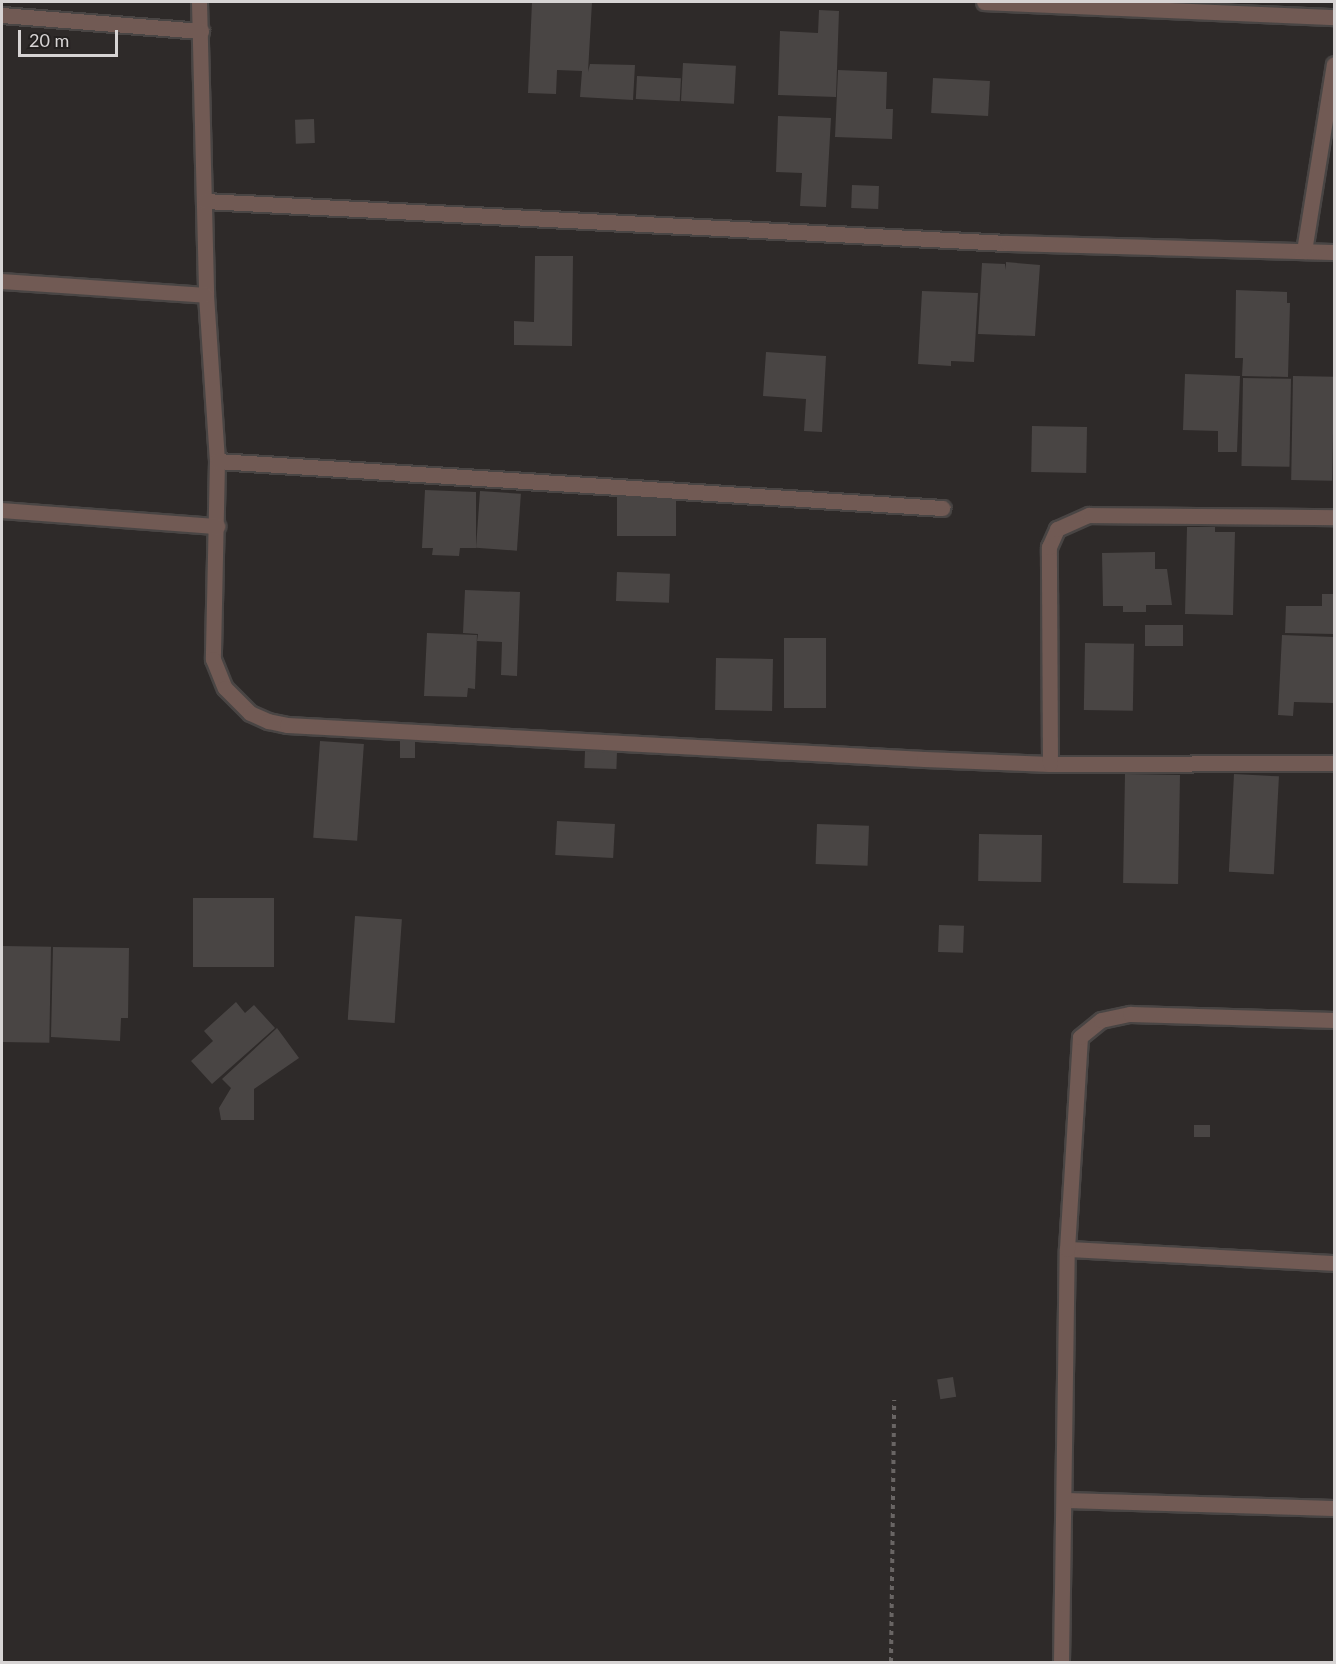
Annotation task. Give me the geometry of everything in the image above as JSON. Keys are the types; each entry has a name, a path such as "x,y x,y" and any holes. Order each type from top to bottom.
{"street":[{"path":"199,2 206,295 216,461 217,526 213,659 225,688 235,701 250,713 268,721 287,725 1050,764 1335,763"},
{"path":"984,2 1335,17"},
{"path":"2,15 201,31"},
{"path":"1304,251 1335,64"},
{"path":"205,201 1007,243 1335,252"},
{"path":"2,280 206,295"},
{"path":"216,461 942,508"},
{"path":"2,510 217,526"},
{"path":"1050,764 1049,548 1057,529 1089,514 1335,517"},
{"path":"1061,1662 1067,1249 1080,1037 1101,1020 1130,1014 1335,1020"},
{"path":"1067,1249 1335,1263"},
{"path":"1065,1500 1335,1508"}],"path":[{"path":"891,1662 894,1400"}],"building":[{"path":"532,2 592,2 588,72 590,64 635,65 633,100 580,97 582,71 557,70 556,94 528,93"},
{"path":"819,10 839,11 836,97 778,95 780,31 818,33"},
{"path":"683,63 736,66 734,104 681,101"},
{"path":"838,70 887,72 886,109 893,109 892,139 835,137"},
{"path":"637,76 681,78 680,101 636,99"},
{"path":"933,78 990,81 988,116 931,113"},
{"path":"778,116 831,118 826,207 800,206 802,173 776,172"},
{"path":"314,119 315,143 296,144 295,120"},
{"path":"852,185 879,186 878,209 851,208"},
{"path":"535,256 573,256 572,346 514,345 514,321 534,322"},
{"path":"1006,262 1040,265 1035,336 978,334 982,263 1005,264 1006,270"},
{"path":"1236,290 1287,292 1287,303 1290,303 1288,377 1242,376 1243,358 1235,358"},
{"path":"922,291 978,293 974,362 951,361 951,366 918,364"},
{"path":"766,352 826,356 822,432 804,431 806,399 763,396"},
{"path":"1185,374 1240,376 1237,452 1218,452 1218,431 1183,430"},
{"path":"1293,376 1334,377 1332,481 1291,480"},
{"path":"1243,378 1291,379 1289,467 1241,466"},
{"path":"1032,426 1087,427 1086,473 1031,472"},
{"path":"425,490 476,492 476,548 460,548 459,556 432,555 433,548 422,548"},
{"path":"480,491 521,494 517,551 476,548"},
{"path":"617,497 676,497 676,536 617,536"},
{"path":"1187,527 1215,527 1215,532 1235,532 1233,615 1185,614"},
{"path":"1155,552 1155,569 1167,569 1172,605 1146,605 1146,612 1123,612 1123,606 1103,606 1102,553"},
{"path":"617,572 670,574 669,603 616,601"},
{"path":"465,590 520,592 517,676 501,675 502,642 477,641 478,634 463,633"},
{"path":"1322,594 1334,594 1334,634 1285,633 1286,606 1322,606"},
{"path":"1145,625 1183,625 1183,646 1145,646"},
{"path":"427,633 477,635 475,689 468,688 467,697 424,696"},
{"path":"1282,635 1334,637 1334,703 1294,702 1293,716 1278,715"},
{"path":"784,638 826,638 826,708 784,708"},
{"path":"1085,643 1134,644 1133,711 1084,710"},
{"path":"716,658 773,659 772,711 715,710"},
{"path":"320,741 364,744 357,841 313,838"},
{"path":"400,741 415,741 415,758 400,758"},
{"path":"585,751 617,752 616,769 584,768"},
{"path":"1125,774 1180,775 1178,884 1123,883"},
{"path":"1234,774 1279,776 1274,874 1229,872"},
{"path":"557,821 615,824 613,858 555,855"},
{"path":"817,824 869,826 868,866 816,864"},
{"path":"979,834 1042,835 1041,882 978,881"},
{"path":"193,898 274,898 274,967 193,967"},
{"path":"355,916 402,919 395,1023 348,1020"},
{"path":"939,925 964,926 963,953 938,952"},
{"path":"2,946 51,947 49,1043 2,1042"},
{"path":"53,947 129,948 128,1018 121,1018 120,1041 51,1037"},
{"path":"236,1002 245,1013 254,1005 275,1028 212,1084 191,1061 213,1041 204,1031"},
{"path":"277,1028 299,1058 254,1089 254,1120 221,1120 219,1108 231,1088 222,1079"},
{"path":"1194,1125 1210,1125 1210,1137 1194,1137"},
{"path":"953,1377 956,1397 940,1399 937,1380"}]}
